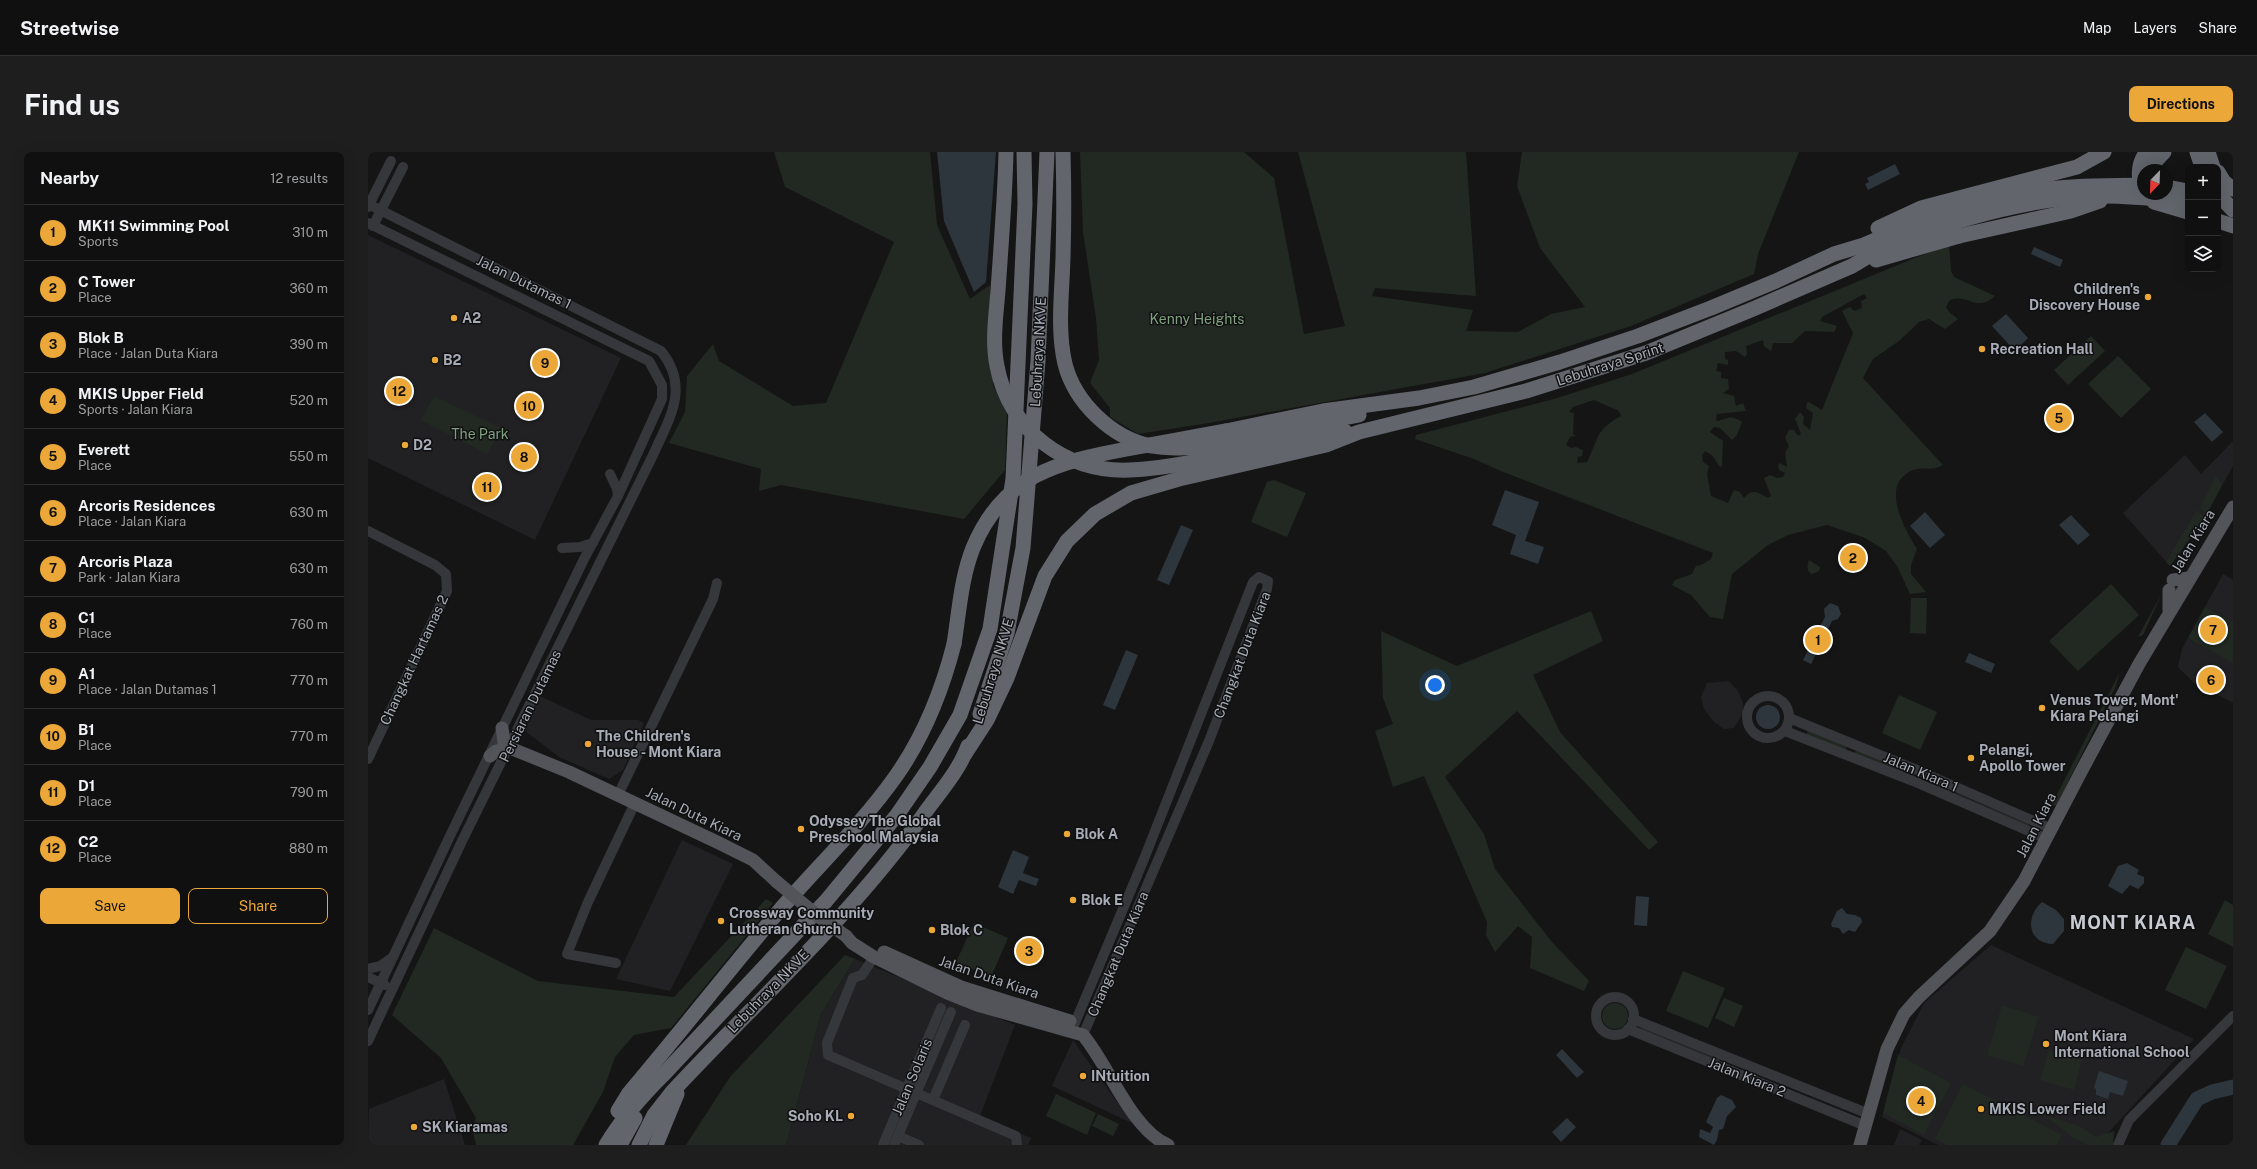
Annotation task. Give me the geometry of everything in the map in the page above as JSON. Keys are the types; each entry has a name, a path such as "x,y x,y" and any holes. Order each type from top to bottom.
{"highway":[{"path":"1006,152 995,332 997,366 1005,394 1024,424 1041,443 1061,456 1084,465 1103,470 1129,470 1158,467 1328,433 1359,432"},
{"name":"Lebuhraya NKVE","path":"611,1145 625,1133 663,1075 826,901 897,815 930,767 960,714 990,630 1013,479 1025,204 1024,152"},
{"name":"Lebuhraya NKVE","path":"639,1145 654,1115 680,1083 883,869 965,754 989,692 1007,633 1023,548 1038,361 1047,152"},
{"path":"1063,152 1064,203 1061,335 1066,365 1076,390 1095,415 1114,429 1130,439 1151,446 1174,448 1200,447 1382,410 1419,398"},
{"path":"1834,254 1855,240 1902,216 1922,208 2077,167 2104,152"},
{"path":"2141,164 2143,156 2147,152"},
{"path":"2153,164 2164,152"},
{"path":"2197,152 2201,164"},
{"path":"2203,164 2207,152"},
{"path":"2207,152 2212,164"},
{"path":"2217,164 2219,152"},
{"path":"2221,177 2224,182 2233,189"},
{"path":"1852,266 1959,236 2071,211 2098,202 2122,190 2137,179"},
{"path":"2221,182 2233,194"},
{"path":"1834,254 1864,245 1917,222 1986,202 2033,191 2089,186 2137,185"},
{"path":"2173,188 2185,190"},
{"path":"1852,266 1872,254 1910,237 1956,221 2036,202 2096,196 2139,196 2185,202"},
{"path":"2221,196 2233,199"},
{"path":"2221,198 2233,210"},
{"path":"2150,200 2172,208 2185,210"},
{"path":"2221,205 2233,210"},
{"path":"2221,208 2233,210"},
{"path":"2221,214 2233,216"},
{"path":"2221,221 2233,226"},
{"name":"Lebuhraya Sprint","path":"1419,398 1474,387 1638,336 1776,281 1834,254"},
{"name":"Lebuhraya Sprint","path":"1359,432 1526,391 1646,353 1705,330 1852,266"},
{"path":"611,1145 610,1122 629,1093 775,916 871,808 896,775 934,708 954,644 972,550 983,528 998,505 1018,487 1041,471 1075,459 1226,431 1323,411 1419,398"},
{"path":"965,754 987,720 1007,678 1045,576 1067,541 1095,514 1131,493 1180,479 1326,445 1359,432"},
{"path":"656,1145 663,1125 673,1105 680,1083"}],"main road":[{"name":"Jalan Kiara","path":"1860,1145 1887,1049 1904,1014 1919,997 1990,931 2024,881 2050,834 2085,763 2169,612 2233,507"},
{"path":"2169,612 2171,585 2189,578"},
{"path":"502,728 504,742 510,748"},
{"path":"490,756 496,751 510,748"},
{"name":"Jalan Duta Kiara","path":"510,748 618,795 634,806 753,860 819,917 846,936 852,943 874,957 954,989"},
{"name":"Jalan Duta Kiara","path":"846,936 854,936 984,1006 1081,1032"},
{"path":"1081,1032 1143,1128 1159,1141 1168,1145"}],"street":[{"path":"368,205 391,160"},
{"path":"370,225 381,211 403,167"},
{"path":"381,180 393,186"},
{"name":"Jalan Dutamas 1","path":"368,205 622,330 661,351 672,368"},
{"name":"Jalan Dutamas 1","path":"370,225 649,361 658,374"},
{"name":"Persiaran Dutamas","path":"368,1041 462,841 510,748 654,453 673,410 677,391 672,368"},
{"name":"Persiaran Dutamas","path":"368,1010 371,996 381,983 394,957 502,728 593,543 618,496 662,399 662,385 658,374"},
{"path":"610,474 617,489 618,496"},
{"name":"Changkat Hartamas 2","path":"368,531 435,565 446,574 447,591 368,759"},
{"path":"562,548 580,547 593,543"},
{"name":"Changkat Duta Kiara","path":"1259,577 1265,578 1268,581 1267,589 1211,734 1081,1032 1144,859 1253,582 1259,577"},
{"path":"618,795 713,599 717,583"},
{"path":"1774,697 1785,705 1789,718 1785,730 1774,738 1760,737 1754,734 1747,722 1749,708 1759,698 1774,697"},
{"name":"Jalan Kiara 1","path":"1789,718 1918,770 2050,834"},
{"name":"Jalan Kiara 1","path":"1785,730 2050,834"},
{"path":"616,963 567,954 588,902 634,806"},
{"path":"368,969 380,966 394,957"},
{"path":"874,957 862,975 854,978 826,1043 828,1055 1016,1136 1017,1145"},
{"path":"368,977 393,989"},
{"path":"371,996 386,1003"},
{"path":"1618,997 1630,1004 1633,1011 1633,1019 1628,1029 1615,1034 1603,1030 1596,1019 1597,1008 1606,999 1618,997"},
{"name":"Jalan Solaris","path":"883,1145 911,1091 946,1010"},
{"path":"2118,1145 2129,1120 2233,1016"},
{"name":"Jalan Kiara 2","path":"1633,1019 1867,1120"},
{"path":"933,1100 965,1025"},
{"name":"Jalan Kiara 2","path":"1628,1029 1867,1120"},
{"name":"Jalan Solaris","path":"896,1141 911,1091"},
{"path":"896,1141 919,1145"}],"shaded area":[{"path":"937,152 996,152 986,282 974,292 944,221"},
{"path":"1895,164 1900,174 1868,190 1865,184 1869,182 1867,178"},
{"path":"368,235 621,358 535,540 368,458"},
{"path":"2034,247 2063,260 2060,267 2031,254"},
{"path":"2006,314 2028,338 2015,351 1992,326"},
{"path":"2205,413 2223,432 2212,442 2194,422"},
{"path":"2233,441 2233,466 2204,518 2170,566 2123,513 2185,455 2201,474"},
{"path":"1505,490 1539,502 1525,541 1544,547 1538,564 1510,554 1516,535 1492,525"},
{"path":"1925,512 1945,535 1930,548 1910,526"},
{"path":"2071,515 2090,535 2078,545 2059,525"},
{"path":"1181,525 1193,530 1169,585 1157,580"},
{"path":"2223,574 2233,580 2233,703 2193,682 2178,667 2182,649"},
{"path":"1830,603 1838,606 1841,614 1838,619 1832,621 1811,664 1803,660 1825,617 1824,609"},
{"path":"1126,650 1138,655 1115,710 1103,705"},
{"path":"1969,653 1995,664 1991,673 1965,662"},
{"path":"1729,681 1738,691 1743,703 1743,713 1734,728 1724,729 1714,722 1704,709 1701,697 1707,683"},
{"name":"The Children's House - Mont Kiara","path":"540,696 591,720 638,720 644,723 623,770 609,779 559,757 524,730"},
{"path":"1768,705 1773,706 1779,712 1779,722 1773,728 1768,729 1763,728 1757,722 1756,717 1757,712 1763,706"},
{"path":"682,840 733,864 670,991 616,979"},
{"path":"1013,850 1029,857 1023,873 1039,879 1036,886 1019,880 1013,894 998,887"},
{"path":"2127,863 2139,870 2137,874 2144,877 2144,883 2138,889 2130,885 2122,894 2108,886 2118,866"},
{"path":"1636,896 1649,897 1647,926 1634,925"},
{"path":"2042,902 2056,910 2064,919 2064,931 2053,944 2044,943 2038,939 2031,928 2033,915"},
{"path":"1842,908 1847,914 1855,915 1861,918 1862,922 1855,932 1849,930 1843,934 1839,928 1832,927 1831,924 1837,911"},
{"name":"Mont Kiara International School","path":"1991,945 2194,1039 2097,1145 1938,1145 1882,1117 1901,1048 1924,1003"},
{"path":"855,959 1015,1025 980,1116 1031,1138 1028,1145 786,1145 821,1014"},
{"path":"1073,1040 1082,1053 1132,1123 1052,1086"},
{"path":"1562,1049 1584,1072 1577,1078 1556,1055"},
{"path":"2099,1071 2128,1081 2123,1096 2110,1092 2108,1099 2096,1095 2096,1089 2094,1088"},
{"name":"SK Kiaramas","path":"444,1079 465,1145 368,1145 369,1109"},
{"path":"1721,1095 1732,1100 1736,1107 1727,1116 1723,1129 1719,1130 1717,1140 1714,1145 1699,1137 1700,1129 1710,1133 1713,1127 1706,1122 1717,1098"},
{"path":"1567,1118 1576,1127 1561,1142 1552,1132"},
{"path":"1900,1129 1922,1140 1919,1145 1894,1145"}],"green space":[{"path":"774,152 930,152 937,225 970,299 990,285 993,386 1007,411 1005,470 964,519 781,485 759,491 761,469 669,443 685,412 687,376 713,344 719,361 793,406 826,403 894,242 785,187"},
{"name":"Kenny Heights","path":"1080,152 1244,152 1274,178 1304,334 1345,326 1298,152 1466,152 1476,296 1375,288 1372,296 1473,310 1466,331 1518,332 1551,314 1585,307 1540,248 1517,186 1522,152 1799,152 1758,254 1754,274 1631,326 1485,373 1203,424 1138,434 1110,417 1110,408 1090,383 1099,360 1096,318 1083,232"},
{"path":"1949,244 1951,271 1954,277 1995,296 1982,303 1962,299 1950,300 1946,307 1949,312 1958,319 1945,329 1929,319 1919,322 1899,341 1873,359 1863,378 1943,465 1931,469 1913,470 1903,477 1897,485 1897,507 1906,530 1917,549 1911,565 1911,574 1926,592 1910,594 1897,566 1886,551 1865,538 1827,525 1788,535 1768,545 1732,574 1723,619 1710,617 1691,595 1672,585 1675,580 1692,574 1696,566 1701,565 1711,559 1713,553 1501,471 1474,459 1415,439 1416,435 1554,399 1632,374","holes":["1864,294 1867,298 1861,301 1862,308 1854,311 1850,307 1842,311 1853,333 1822,410 1809,402 1807,403 1806,408 1813,413 1810,430 1803,424 1804,417 1800,412 1795,419 1801,434 1798,436 1794,430 1789,430 1785,438 1789,446 1785,453 1787,467 1780,463 1778,465 1779,470 1785,473 1783,477 1777,478 1770,475 1764,478 1771,496 1768,498 1752,492 1744,498 1740,492 1734,490 1728,503 1711,496 1707,474 1709,466 1703,462 1702,456 1705,451 1713,456 1719,466 1722,467 1723,441 1710,432 1714,427 1720,428 1732,440 1737,435 1742,422 1732,418 1717,421 1717,414 1746,411 1743,403 1736,406 1734,396 1723,393 1729,389 1728,379 1721,378 1721,372 1716,371 1718,363 1728,365 1728,360 1725,359 1725,352 1736,351 1745,357 1747,354 1746,346 1763,340 1764,346 1771,351 1773,343 1792,343 1805,331 1834,332 1837,326 1820,321 1822,317","1594,400 1619,411 1621,416 1602,430 1587,462 1577,463 1578,457 1582,456 1583,450 1576,447 1571,448 1566,445 1570,437 1576,436 1573,434 1574,413 1569,412 1573,407"]},
{"path":"2091,336 2105,351 2068,385 2054,370"},
{"path":"2118,356 2151,389 2121,418 2088,384"},
{"name":"The Park","path":"434,396 501,428 487,454 421,420"},
{"path":"2216,475 2222,485 2207,514 2200,507"},
{"path":"1274,480 1306,493 1287,537 1251,522 1267,482"},
{"path":"2197,510 2204,518 2195,531 2192,530 2191,532 2193,534 2170,566 2166,562"},
{"path":"1809,560 1820,567 1819,571 1812,574 1810,573 1808,568"},
{"path":"2111,584 2139,615 2078,671 2049,641"},
{"path":"2162,593 2143,635 2138,637"},
{"path":"1911,598 1927,598 1926,634 1910,633"},
{"path":"2205,607 2233,622 2233,663 2188,638"},
{"path":"1591,611 1603,641 1533,675 1560,732 1658,842 1649,850 1517,711 1445,777 1484,834 1495,869 1552,942 1589,981 1584,991 1530,968 1532,937 1518,926 1495,952 1486,935 1487,922 1424,776 1393,787 1375,731 1393,724 1383,698 1381,631 1457,666"},
{"path":"2120,672 2115,688 2056,806 2052,804"},
{"path":"1899,695 1937,712 1920,750 1882,733"},
{"path":"1808,730 1847,746 1845,752 1806,736"},
{"path":"1856,750 1905,771 1904,776 1853,755"},
{"path":"1932,783 2029,824 2028,828 1930,787"},
{"path":"766,899 773,903 671,1028 634,1035 615,1057 603,1092 573,1145 476,1145 472,1128 476,1118 441,1058 392,1015 434,928 538,981 674,997"},
{"path":"2225,900 2233,905 2233,947 2208,934"},
{"path":"974,923 1008,938 991,977 956,962"},
{"path":"2186,947 2227,966 2206,1009 2165,990"},
{"path":"845,955 855,959 821,1014 786,1145 686,1145 730,1077"},
{"path":"1683,971 1725,988 1708,1028 1666,1011"},
{"path":"1724,998 1743,1006 1734,1027 1715,1018"},
{"path":"1615,1003 1624,1007 1628,1016 1624,1025 1615,1029 1606,1025 1602,1016 1606,1007"},
{"path":"2002,1005 2039,1017 2023,1066 1987,1055"},
{"path":"1642,1026 1721,1058 1720,1061 1641,1029"},
{"path":"2049,1050 2082,1060 2074,1090 2040,1080"},
{"path":"1898,1055 1951,1083 1924,1135 1883,1113"},
{"name":"MKIS Lower Field","path":"1963,1084 2062,1135 2057,1145 1947,1145 1935,1139"},
{"path":"1056,1094 1096,1113 1087,1135 1046,1116"},
{"path":"1098,1114 1119,1124 1113,1136 1092,1126"},
{"path":"2044,1115 2079,1126 2096,1137 2114,1131 2113,1145 2088,1145 2072,1137"}],"waterway":[{"path":"2168,1145 2197,1099 2212,1092 2233,1087"}],"place":[{"name":"Children's Discovery House","path":"2148,297"},
{"name":"A2","path":"454,318"},
{"name":"Recreation Hall","path":"1982,349"},
{"name":"B2","path":"435,360"},
{"name":"A1","path":"545,363"},
{"name":"C2","path":"399,391"},
{"name":"B1","path":"529,406"},
{"name":"Everett","path":"2059,418"},
{"name":"D2","path":"405,445"},
{"name":"C1","path":"524,457"},
{"name":"D1","path":"487,487"},
{"name":"C Tower","path":"1853,558"},
{"name":"Arcoris Plaza","path":"2213,630"},
{"name":"MK11 Swimming Pool","path":"1818,640"},
{"name":"Arcoris Residences","path":"2211,680"},
{"name":"Venus Tower, Mont' Kiara Pelangi","path":"2042,708"},
{"name":"The Children's House - Mont Kiara","path":"588,744"},
{"name":"Pelangi, Apollo Tower","path":"1971,758"},
{"name":"Odyssey The Global Preschool Malaysia","path":"801,829"},
{"name":"Blok A","path":"1067,834"},
{"name":"Blok E","path":"1073,900"},
{"name":"Crossway Community Lutheran Church","path":"721,921"},
{"name":"Blok C","path":"932,930"},
{"name":"Blok B","path":"1029,951"},
{"name":"Mont Kiara International School","path":"2046,1044"},
{"name":"INtuition","path":"1083,1076"},
{"name":"MKIS Upper Field","path":"1921,1101"},
{"name":"MKIS Lower Field","path":"1981,1109"},
{"name":"Soho KL","path":"851,1116"},
{"name":"SK Kiaramas","path":"414,1127"}],"district":[{"name":"MONT KIARA","path":"2133,922"}]}
